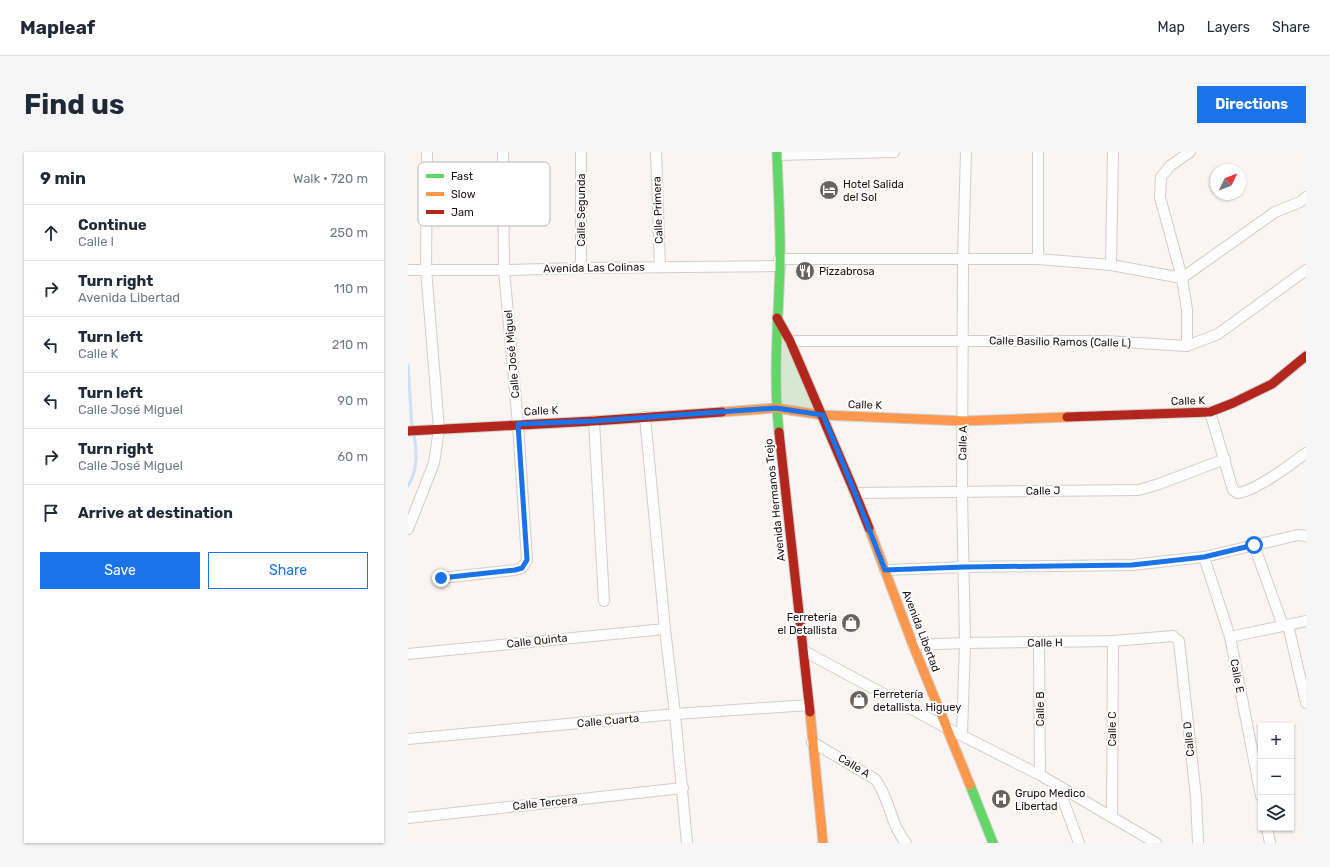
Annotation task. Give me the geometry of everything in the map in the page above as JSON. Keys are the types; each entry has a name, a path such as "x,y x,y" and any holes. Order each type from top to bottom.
{"street":[{"path":"427,152 427,162"},
{"name":"Calle José Miguel","path":"503,152 503,162"},
{"name":"Calle Segunda","path":"581,152 581,268"},
{"name":"Calle Primera","path":"656,152 660,267"},
{"path":"778,153 894,152"},
{"name":"Calle A","path":"962,735 965,643 962,492 963,260 966,152"},
{"path":"1038,152 1038,259"},
{"path":"1111,265 1113,152"},
{"path":"1187,346 1187,310 1182,278 1160,197 1161,177 1170,166 1190,152"},
{"name":"Avenida Hermanos Trejo","path":"778,153 780,263 777,318 776,408 824,843"},
{"path":"1182,278 1275,212 1306,198"},
{"path":"408,529 434,463 439,429 426,269 426,226"},
{"name":"Calle José Miguel","path":"441,578 515,570 522,568 527,560 518,424 504,270 504,226"},
{"name":"Avenida Las Colinas","path":"408,270 504,270 780,263 1038,259 1111,265 1182,278"},
{"name":"Calle Basilio Ramos (Calle L)","path":"790,341 1105,340 1187,346 1218,334 1306,270"},
{"name":"Avenida Libertad","path":"777,318 790,341 823,415 855,493 945,727 993,843"},
{"name":"Calle K","path":"408,431 594,421 776,408 823,415 963,421 1210,412 1233,403 1272,384 1306,356"},
{"path":"1210,412 1233,490 1238,493 1243,493 1251,489 1289,467 1306,453"},
{"path":"645,417 665,629 688,843"},
{"path":"594,421 604,601"},
{"name":"Calle J","path":"855,493 1139,490 1225,459"},
{"path":"885,570 964,567 1132,565 1204,557 1298,535 1306,536"},
{"path":"1254,545 1285,626 1306,703"},
{"name":"Calle E","path":"1204,557 1230,637 1261,795"},
{"path":"1230,637 1306,621"},
{"name":"Calle Quinta","path":"408,654 665,629"},
{"name":"Calle H","path":"913,645 1113,641 1176,637"},
{"name":"Calle D","path":"1176,637 1180,640 1196,797 1198,843"},
{"name":"Calle C","path":"1112,816 1113,641"},
{"name":"Calle B","path":"1040,643 1040,775"},
{"path":"804,651 945,727 1040,775 1156,843"},
{"name":"Calle Cuarta","path":"408,739 675,714 809,705"},
{"name":"Calle A","path":"812,742 875,779 880,786 895,827 906,843"},
{"path":"1058,786 1079,843"},
{"name":"Calle Tercera","path":"408,818 683,788"},
{"path":"1268,831 1270,843"}],"green space":[{"path":"777,318 823,415 776,408"}],"waterway":[{"path":"408,365 412,427"},
{"path":"408,486 414,473 416,461 414,434"}],"traffic: fast":[{"path":"777,152 780,268 776,350 776,391 779,432"},
{"path":"970,785 993,843"}],"traffic: slow":[{"path":"722,412 776,408 823,415 963,421 1067,417"},
{"path":"869,528 913,645 970,785"},
{"path":"810,712 823,843"}],"traffic: jam":[{"path":"777,318 790,341 869,528"},
{"path":"1067,417 1210,412 1233,403 1272,384 1306,356"},
{"path":"408,431 594,421 722,412"},
{"path":"779,432 810,712"}],"place":[{"name":"Hotel Salida del Sol","path":"829,190"},
{"name":"Pizzabrosa","path":"805,271"},
{"name":"Ferreteria el Detallista","path":"851,623"},
{"name":"Ferretería detallista. Higuey","path":"859,700"},
{"name":"Grupo Medico Libertad","path":"1001,799"}],"route":[{"path":"441,578 515,570 522,568 527,560 518,424 594,421 776,408 823,415 885,570 964,567 1132,565 1204,557 1254,545"}]}
